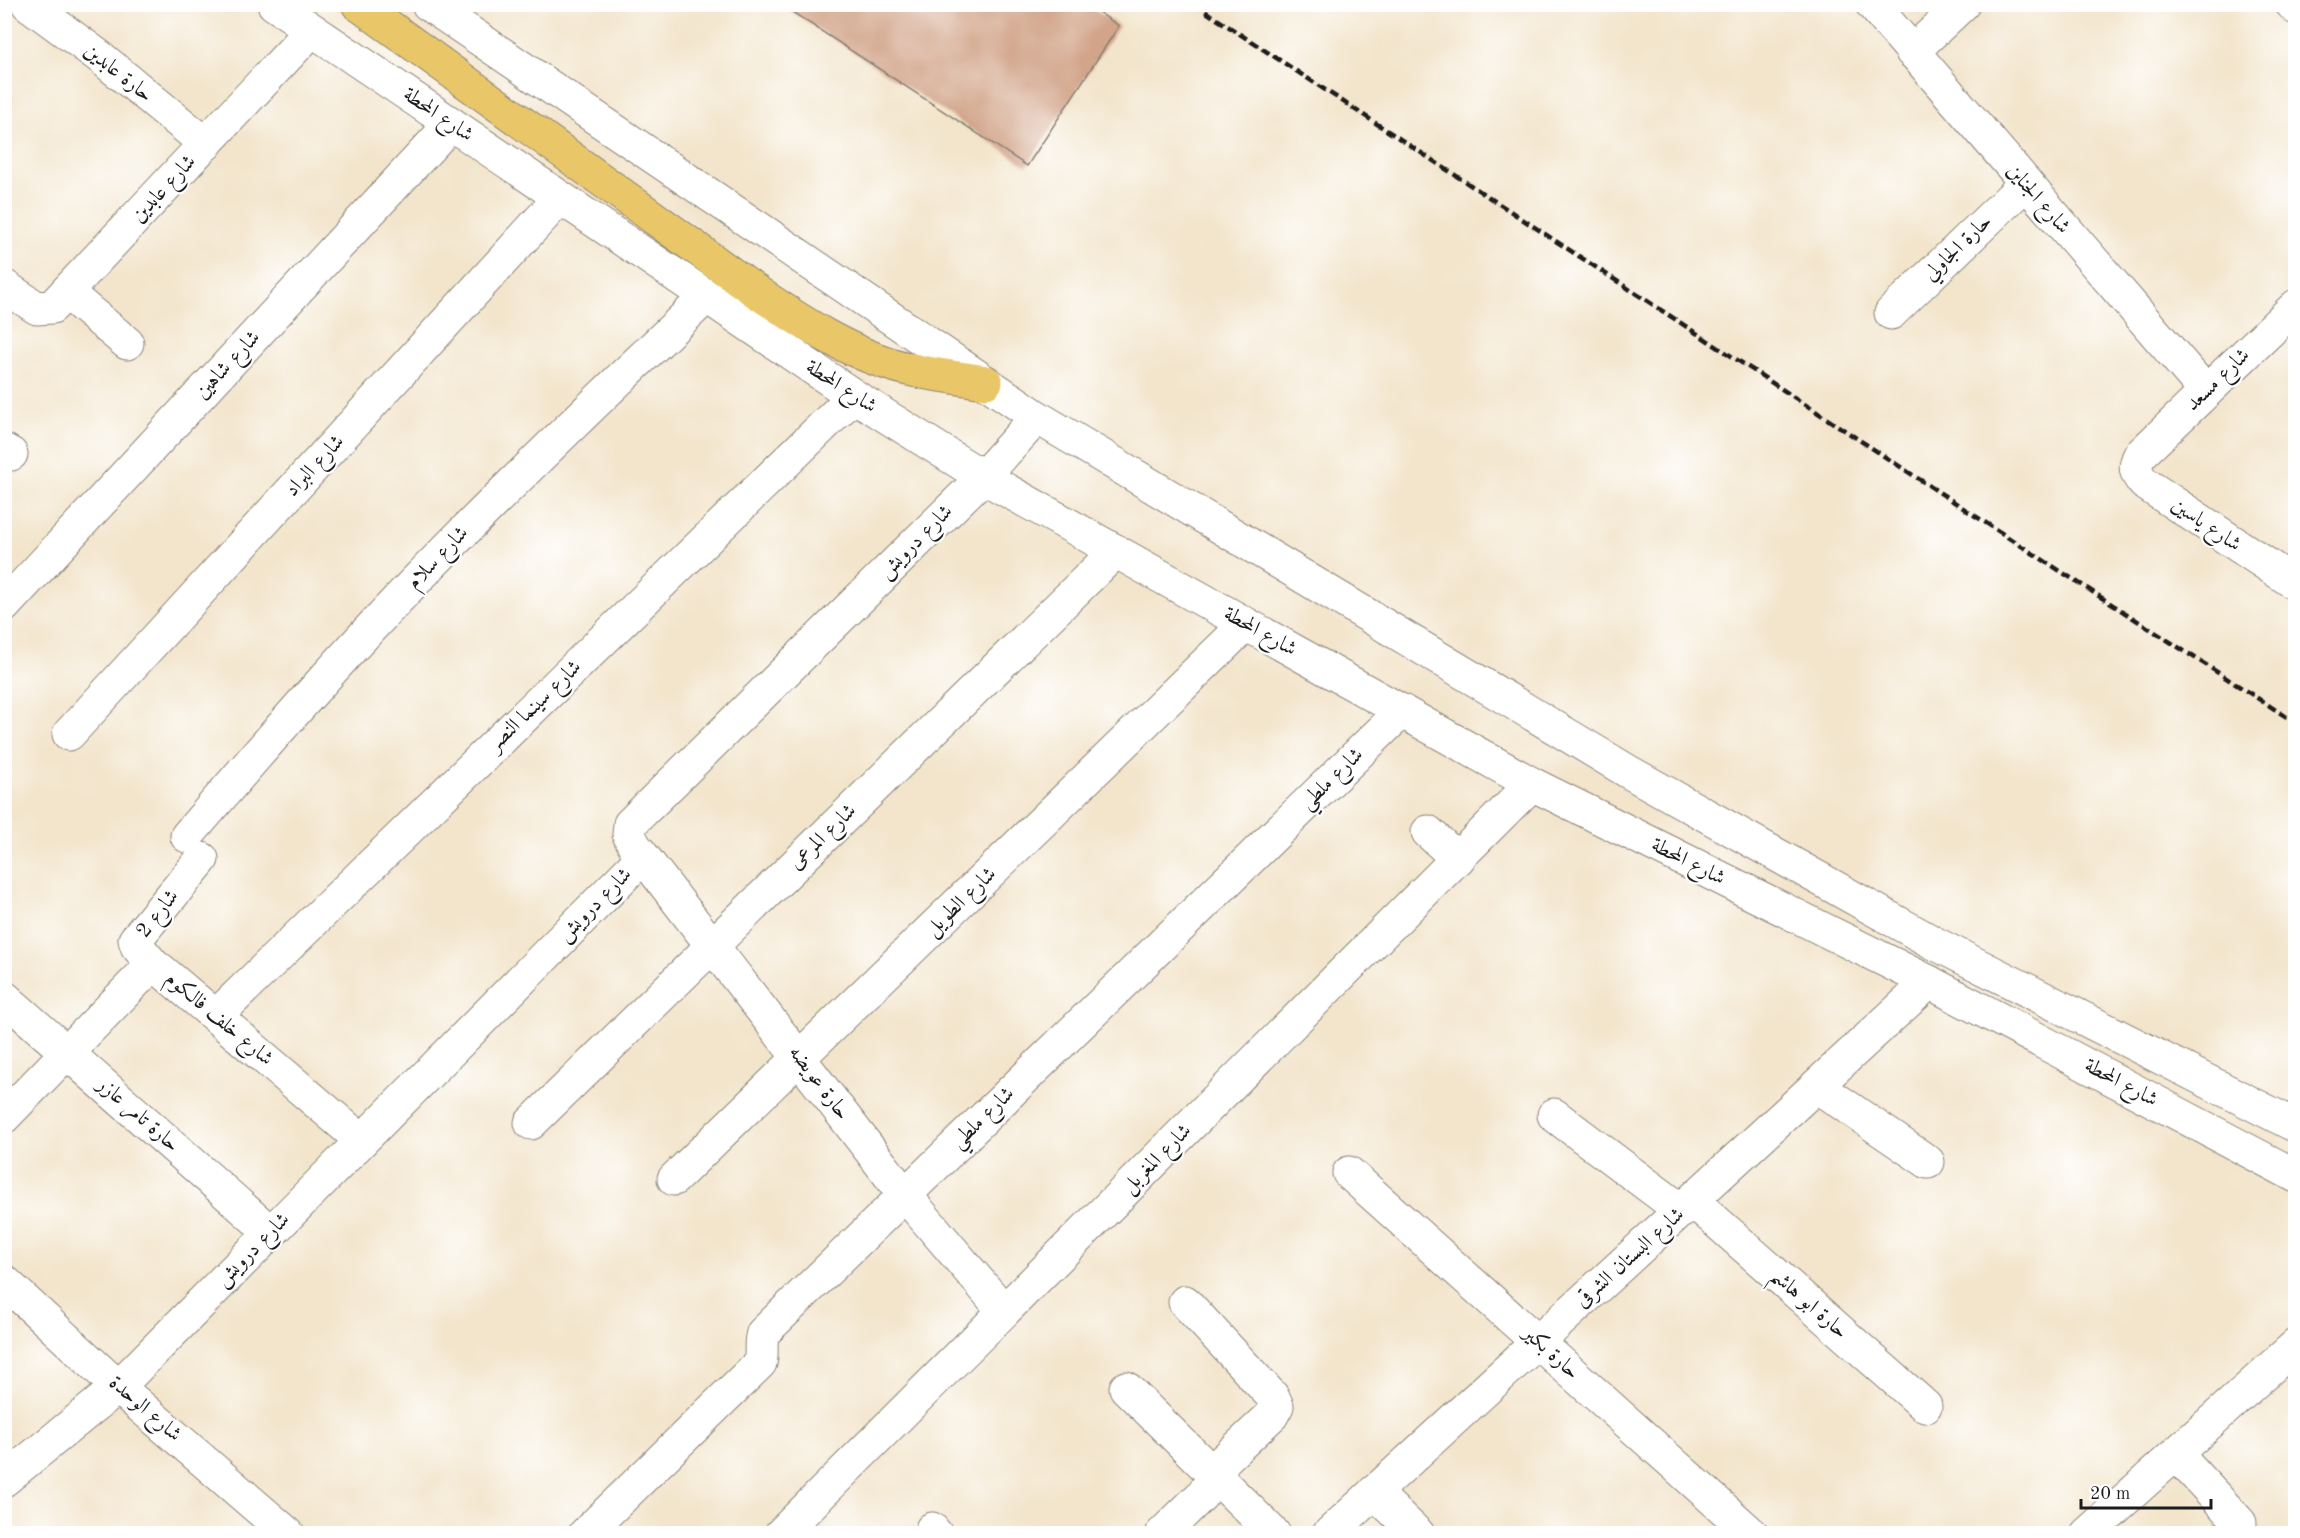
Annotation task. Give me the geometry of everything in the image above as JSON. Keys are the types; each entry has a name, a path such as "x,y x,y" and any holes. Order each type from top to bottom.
{"main road":[{"path":"358,4 754,290 818,332 862,353 907,369 986,382"}],"street":[{"name":"حارة عابدين","path":"28,4 100,57 206,144"},
{"name":"شارع المحطة","path":"274,4 854,396 983,477 1532,784 1929,982 2295,1176"},
{"name":"شارع المحطة","path":"428,4 1037,417 1629,772 1934,943 2295,1126"},
{"name":"شارع الجناين","path":"1872,4 2205,393"},
{"path":"1912,52 1963,4"},
{"path":"2292,4 2295,8"},
{"name":"شارع عابدين","path":"4,286 37,309 52,307 312,30"},
{"name":"شارع شاهين","path":"4,606 451,124"},
{"name":"حارة الجاولي","path":"1891,313 2025,183"},
{"name":"شارع البراد","path":"69,734 561,198"},
{"path":"66,292 127,344"},
{"name":"شارع سلام","path":"194,848 306,697 432,563 562,434 706,297"},
{"name":"شارع مسعد","path":"2140,455 2295,306"},
{"name":"شارع سينما النصر","path":"216,1016 854,396"},
{"name":"شارع درويش","path":"4,1480 118,1387 635,865 640,856 629,835 630,824 983,477 1037,417"},
{"name":"شارع ياسين","path":"2140,455 2135,464 2137,475 2144,483 2295,584"},
{"name":"شارع المرعى","path":"531,1123 1116,551"},
{"name":"شارع الطويل","path":"674,1179 1246,624"},
{"name":"شارع ملطي","path":"585,1533 760,1363 762,1356 760,1339 763,1333 1402,711"},
{"name":"شارع المغربل","path":"781,1533 1532,784"},
{"path":"1428,832 1458,859"},
{"name":"شارع 2","path":"156,968 137,946 135,940 194,848"},
{"name":"حارة عويضه","path":"639,851 904,1194 1004,1311"},
{"name":"شارع خلف فالكوم","path":"4,1117 147,970 156,968 361,1140"},
{"name":"شارع البستان الشرقى","path":"1329,1533 1929,982"},
{"name":"حارة تامر عازر","path":"4,997 270,1232"},
{"path":"1818,1086 1928,1162"},
{"name":"حارة ابو هاشم","path":"1554,1115 1687,1206 1925,1406"},
{"name":"حارة بكير","path":"1349,1173 1752,1533"},
{"name":"شارع الوحدة","path":"4,1281 118,1387 288,1533"},
{"path":"1162,1533 1201,1497 1224,1460 1272,1415 1277,1406 1276,1401 1185,1302"},
{"path":"2087,1533 2295,1345"},
{"path":"1125,1388 1274,1533"},
{"path":"2176,1454 2240,1523"},
{"path":"1374,1492 1418,1533"}],"building":[{"path":"780,4 1086,4 1119,26 1027,166"}],"railway":[{"path":"1194,4 2009,538 2296,723"}]}
